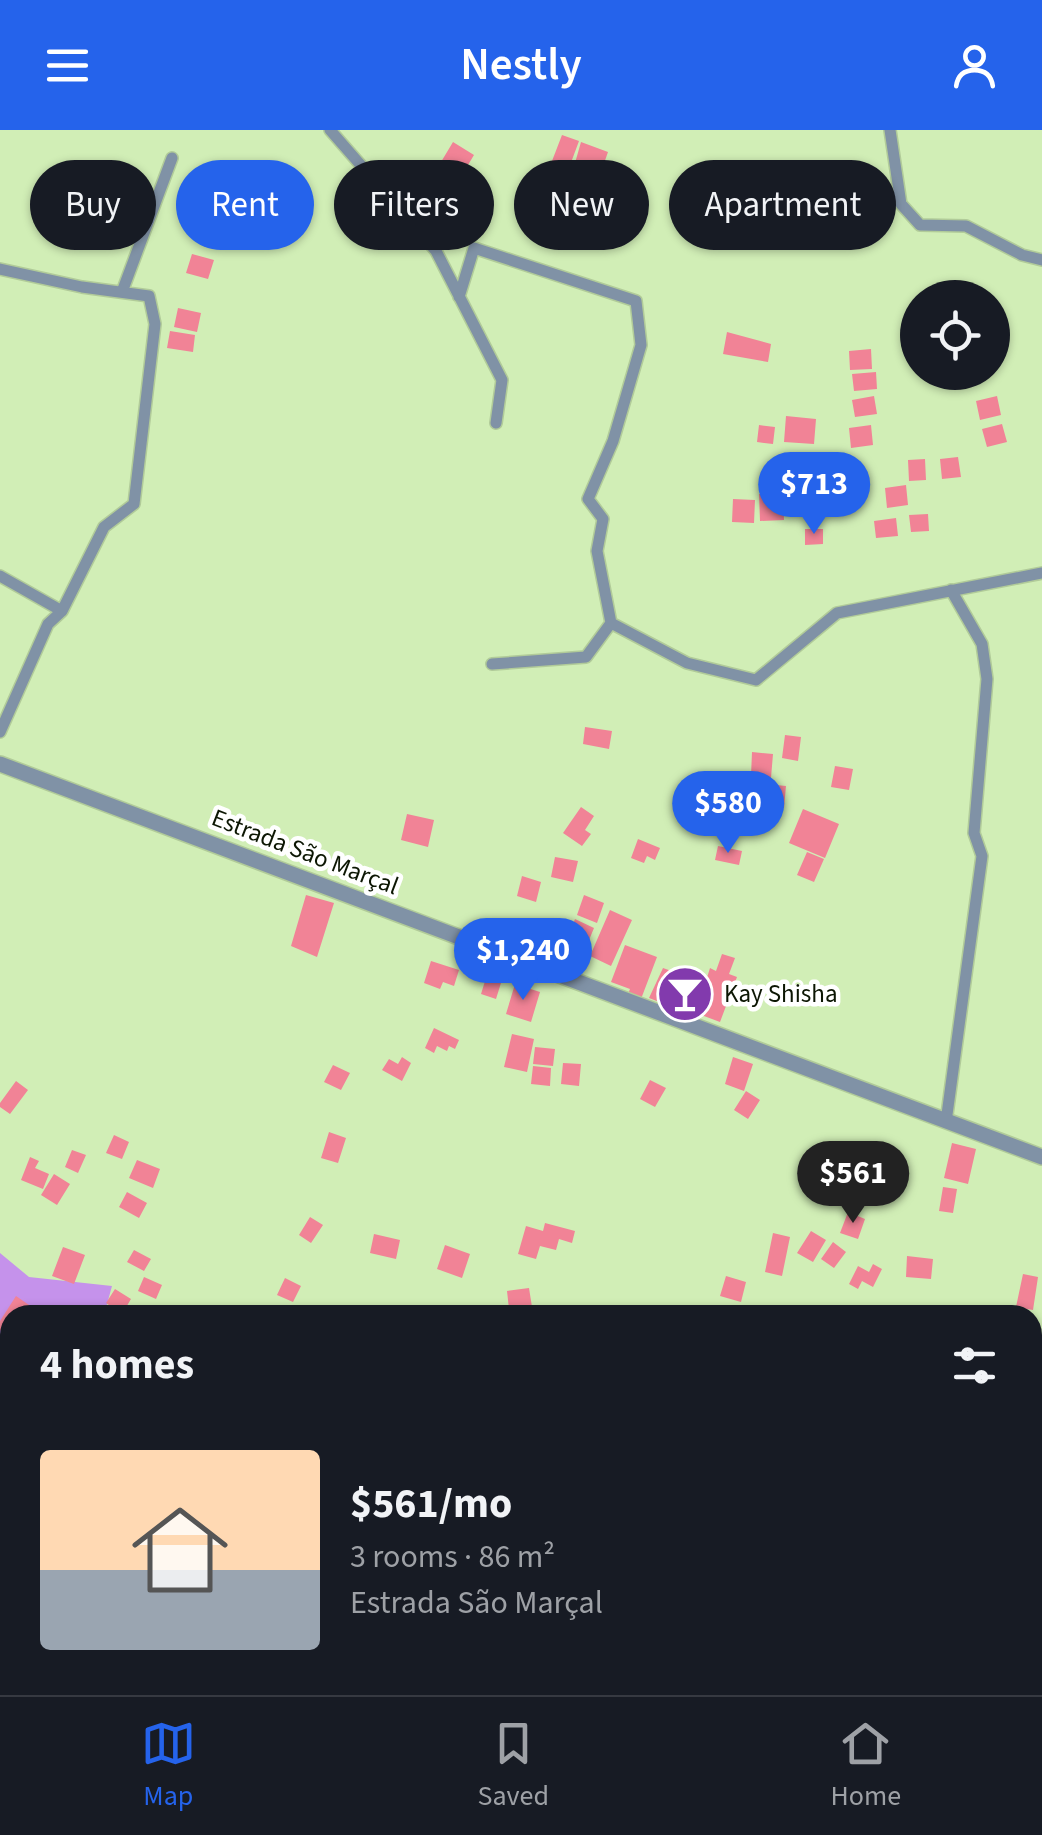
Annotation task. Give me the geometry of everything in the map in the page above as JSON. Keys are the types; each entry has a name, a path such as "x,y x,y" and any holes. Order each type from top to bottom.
{"street":[{"path":"330,130 436,251 502,380 496,423"},
{"path":"890,130 901,204 920,225 966,226 1022,255 1042,260"},
{"path":"122,292 172,158"},
{"path":"459,296 474,248 636,301 641,345 613,442 588,499 603,519 598,551 611,623 586,657 492,664"},
{"path":"0,269 148,296 155,324 134,504 104,527 62,610 48,624 0,732"},
{"path":"611,623 687,663 756,680 837,613 1042,573"},
{"path":"0,576 62,610"},
{"path":"946,1122 982,856 974,833 987,678 982,644 952,590"},
{"name":"Estrada São Marçal","path":"0,764 1042,1157"}],"shaded area":[{"path":"0,1253 29,1277 112,1286 107,1305 0,1305"}],"building":[{"path":"562,135 579,141 572,160 552,160"},
{"path":"453,142 474,155 471,160 442,160"},
{"path":"581,142 608,152 605,160 576,160"},
{"path":"192,254 214,260 208,279 186,273"},
{"path":"178,308 201,313 197,332 174,327"},
{"path":"170,331 195,335 193,352 167,348"},
{"path":"727,332 771,344 768,362 723,354"},
{"path":"871,349 872,369 850,370 849,351"},
{"path":"876,372 877,389 854,391 852,374"},
{"path":"874,396 877,414 855,417 852,400"},
{"path":"997,396 1001,415 980,420 976,401"},
{"path":"786,416 816,419 814,444 784,442"},
{"path":"1002,424 1007,442 987,447 982,429"},
{"path":"759,425 775,427 773,444 757,442"},
{"path":"871,425 873,445 851,448 849,428"},
{"path":"958,457 961,477 942,479 940,459"},
{"path":"925,459 926,480 909,481 908,460"},
{"path":"906,485 908,505 887,508 885,488"},
{"path":"783,493 784,520 760,521 759,494"},
{"path":"798,493 828,493 829,516 791,516 791,503 798,503"},
{"path":"733,499 755,500 754,523 732,522"},
{"path":"928,514 929,531 911,532 909,515"},
{"path":"896,518 898,536 876,538 874,521"},
{"path":"805,529 823,529 823,544 805,545"},
{"path":"585,727 612,731 609,749 583,744"},
{"path":"785,735 801,737 798,761 782,758"},
{"path":"752,752 773,754 771,778 751,776"},
{"path":"835,766 853,769 849,790 831,787"},
{"path":"766,784 786,786 784,808 764,806"},
{"path":"581,807 594,816 585,830 591,834 582,846 563,833"},
{"path":"803,809 839,824 825,858 789,843"},
{"path":"407,814 434,820 428,847 401,840"},
{"path":"638,839 660,848 655,860 647,856 644,863 631,858"},
{"path":"718,846 742,851 739,865 715,860"},
{"path":"807,852 824,859 814,882 797,875"},
{"path":"334,855 351,862 345,877 328,870"},
{"path":"555,857 578,861 573,882 551,877"},
{"path":"522,876 541,882 536,902 517,896"},
{"path":"306,895 334,903 317,957 291,946"},
{"path":"584,895 604,903 597,923 577,915"},
{"path":"610,910 632,920 611,966 590,956"},
{"path":"575,919 594,928 589,940 570,932"},
{"path":"531,920 544,925 538,939 529,935 523,950 505,942 511,928 525,934"},
{"path":"625,945 657,957 641,999 628,994 630,989 611,982"},
{"path":"722,954 735,958 729,974 737,977 720,1022 696,1013 710,968 716,971"},
{"path":"431,961 459,970 454,986 443,982 440,989 424,983"},
{"path":"490,965 505,970 496,999 481,994"},
{"path":"663,968 702,982 690,1014 649,998"},
{"path":"515,984 540,992 531,1022 506,1014"},
{"path":"434,1028 459,1040 455,1049 449,1046 447,1051 437,1046 434,1053 425,1048"},
{"path":"512,1034 534,1039 527,1072 504,1067"},
{"path":"535,1047 555,1049 553,1066 533,1064"},
{"path":"402,1057 411,1063 402,1081 382,1070 389,1059 398,1064"},
{"path":"733,1057 753,1064 744,1091 725,1084"},
{"path":"563,1063 581,1064 579,1086 561,1084"},
{"path":"333,1065 350,1073 341,1090 324,1082"},
{"path":"533,1066 551,1068 550,1086 531,1084"},
{"path":"650,1080 666,1088 655,1107 640,1099"},
{"path":"16,1081 28,1090 10,1114 0,1103"},
{"path":"746,1091 760,1100 748,1119 734,1110"},
{"path":"329,1132 346,1138 338,1163 321,1158"},
{"path":"114,1135 129,1142 122,1159 106,1153"},
{"path":"952,1143 976,1149 968,1184 944,1178"},
{"path":"72,1150 86,1155 78,1173 65,1167"},
{"path":"30,1157 39,1161 35,1168 49,1174 43,1189 21,1180"},
{"path":"137,1160 160,1169 153,1188 129,1178"},
{"path":"54,1174 70,1184 57,1205 41,1195"},
{"path":"943,1187 957,1189 953,1213 939,1211"},
{"path":"127,1192 147,1203 139,1218 119,1207"},
{"path":"848,1212 865,1219 858,1239 840,1233"},
{"path":"310,1217 323,1225 311,1243 299,1235"},
{"path":"545,1223 575,1231 572,1243 559,1239 556,1250 540,1246 536,1259 518,1254 526,1226 543,1231"},
{"path":"811,1231 826,1240 813,1262 797,1253"},
{"path":"773,1233 790,1237 782,1276 765,1272"},
{"path":"374,1234 400,1240 396,1259 370,1253"},
{"path":"833,1242 846,1252 834,1268 821,1259"},
{"path":"445,1245 470,1254 462,1278 437,1269"},
{"path":"63,1247 85,1255 74,1284 52,1276"},
{"path":"134,1250 151,1259 144,1271 127,1262"},
{"path":"907,1256 933,1259 931,1279 906,1277"},
{"path":"873,1264 882,1269 873,1287 862,1281 858,1289 849,1284 858,1266 869,1272"},
{"path":"1023,1274 1038,1277 1034,1305 1016,1305"},
{"path":"726,1276 746,1282 741,1302 720,1296"},
{"path":"144,1277 162,1285 156,1299 138,1291"},
{"path":"285,1278 301,1286 293,1302 277,1295"},
{"path":"529,1288 532,1305 509,1305 507,1291"},
{"path":"115,1289 131,1299 127,1305 106,1303"},
{"path":"16,1296 29,1305 10,1305"}],"place":[{"name":"Kay Shisha","path":"685,994"}]}
